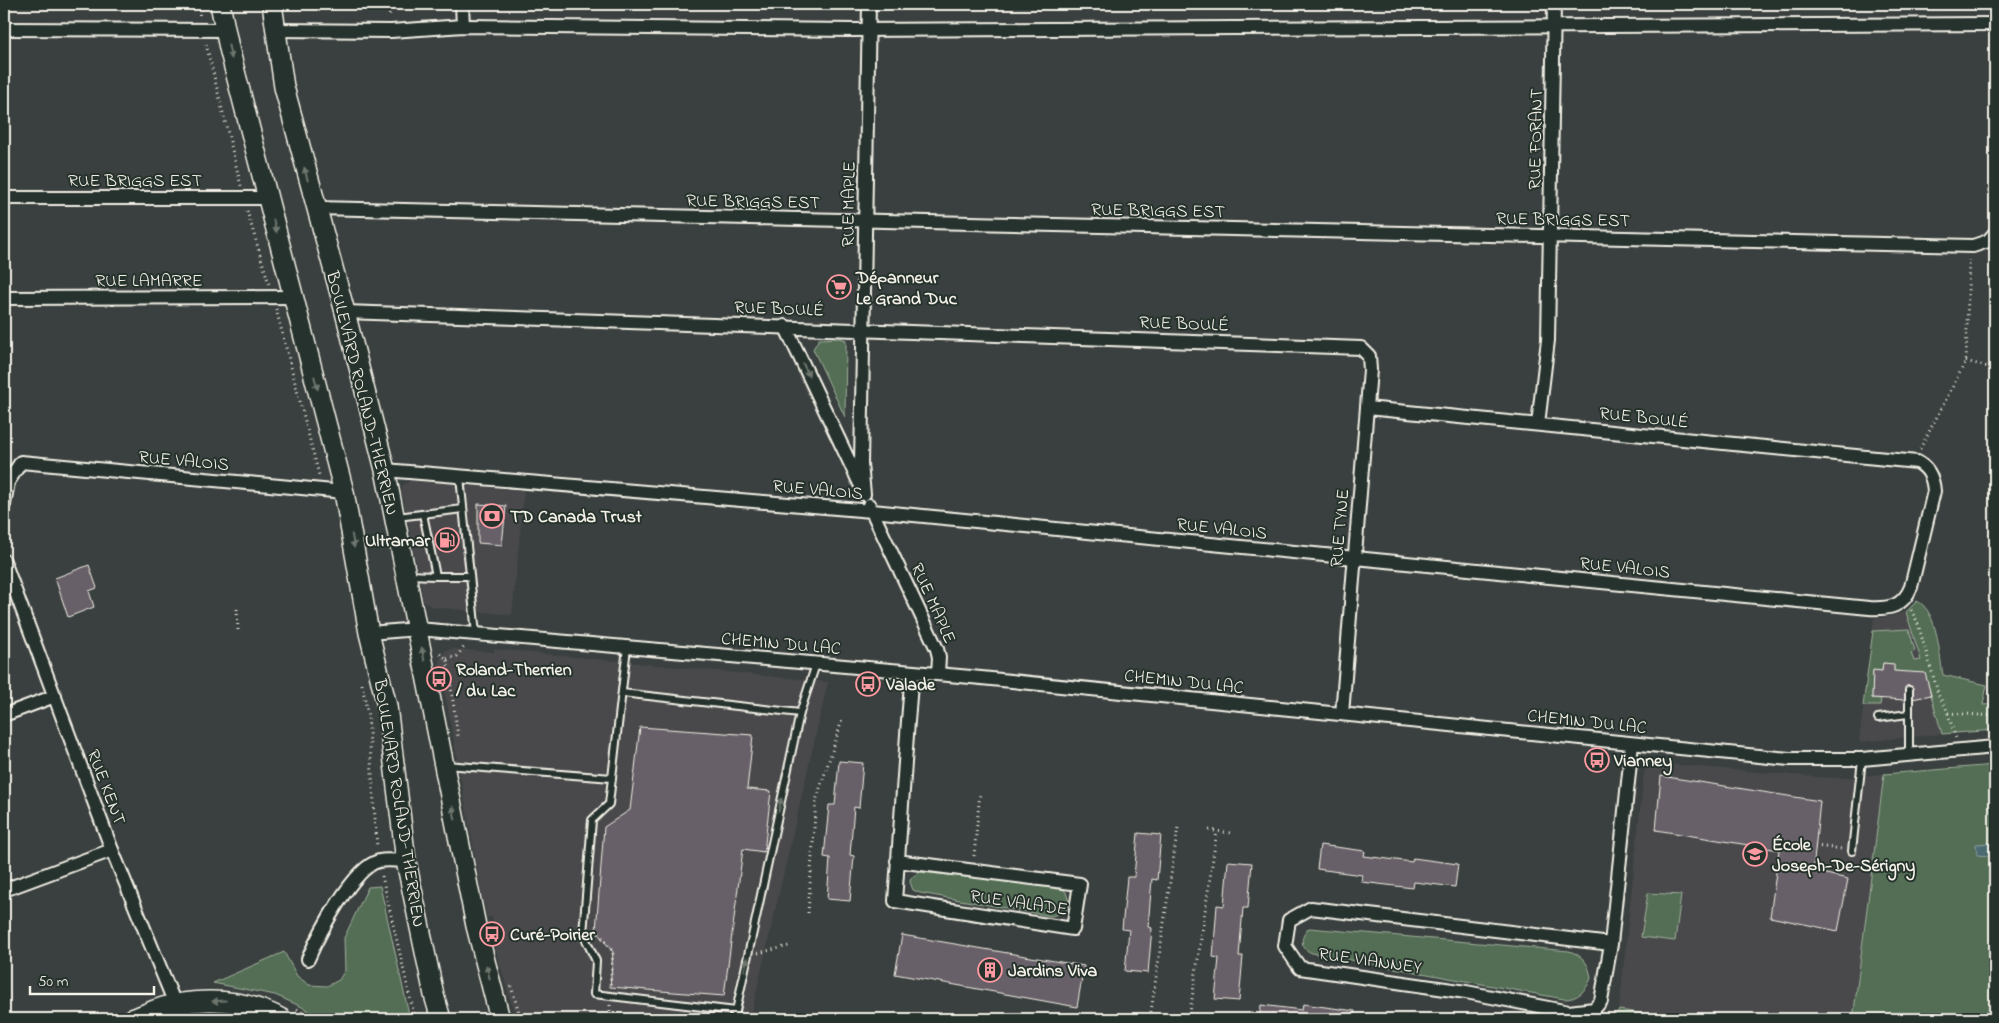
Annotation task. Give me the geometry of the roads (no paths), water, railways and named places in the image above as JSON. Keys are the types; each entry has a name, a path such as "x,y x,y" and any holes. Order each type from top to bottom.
{"main road":[{"name":"BOULEVARD ROLAND-THERRIEN","path":"220,4 267,198 344,492 369,633 387,706 406,861 434,995 442,1019"},
{"name":"BOULEVARD ROLAND-THERRIEN","path":"272,4 284,87 315,208 345,312 385,470 476,926 500,1019"},
{"path":"132,1019 175,1004 228,1000 265,1009 282,1019"}],"street":[{"path":"462,4 463,26"},
{"name":"RUE MAPLE","path":"864,494 861,477 869,4"},
{"name":"RUE FORANT","path":"1538,424 1547,356 1551,237 1554,4"},
{"path":"275,30 391,31 463,26 869,29 1995,24"},
{"path":"4,29 225,30"},
{"name":"RUE BRIGGS EST","path":"4,198 267,198"},
{"name":"RUE BRIGGS EST","path":"315,208 1973,246 1988,241 1995,233"},
{"name":"RUE LAMARRE","path":"4,298 293,298"},
{"name":"RUE BOULÉ","path":"345,312 785,326 1361,348"},
{"name":"RUE MAPLE","path":"785,326 937,649 939,657 938,674"},
{"name":"RUE TYNE","path":"1342,714 1370,361 1361,348"},
{"name":"RUE BOULÉ","path":"1367,408 1918,456"},
{"name":"RUE VALOIS","path":"385,470 872,511 1859,607 1888,608 1902,602 1911,587 1932,502 1934,491 1932,476 1918,456"},
{"name":"RUE VALOIS","path":"4,505 8,482 21,462 344,492"},
{"name":"RUE KENT","path":"4,561 112,850 175,1004 188,1019"},
{"name":"CHEMIN DU LAC","path":"369,633 418,629 938,674 1788,759 1862,759 1995,747"},
{"name":"RUE VALADE","path":"897,860 1080,884 1073,929 895,902 897,860 912,672"},
{"path":"4,715 55,696"},
{"name":"RUE VIANNEY","path":"1610,944 1311,908 1289,920 1285,946 1300,968 1581,1012 1594,1009 1601,1001 1610,944 1632,744"},
{"path":"4,890 112,850"},
{"path":"308,959 320,930 360,874 378,861 406,861"}],"lane":[{"path":"460,477 476,634"},
{"path":"395,518 463,509"},
{"path":"423,514 436,576"},
{"path":"407,575 470,576"},
{"path":"627,647 609,804 592,820 583,934 596,961 594,994 736,1011"},
{"path":"734,1019 800,713 816,664"},
{"path":"1909,690 1910,755"},
{"path":"622,693 800,713"},
{"path":"1878,718 1908,714"},
{"path":"1852,851 1862,759"},
{"path":"445,765 612,778"}],"water":[{"path":"1991,843 1989,856 1977,855 1976,844"}],"place":[{"name":"Dépanneur Le Grand Duc","path":"839,287"},
{"name":"TD Canada Trust","path":"492,516"},
{"name":"Ultramar","path":"447,540"},
{"name":"Roland-Therrien / du Lac","path":"439,679"},
{"name":"Valade","path":"868,684"},
{"name":"Vianney","path":"1597,760"},
{"name":"École Joseph-De-Sérigny","path":"1755,854"},
{"name":"Curé-Poirier","path":"492,934"},
{"name":"Jardins Viva","path":"990,970"}]}
